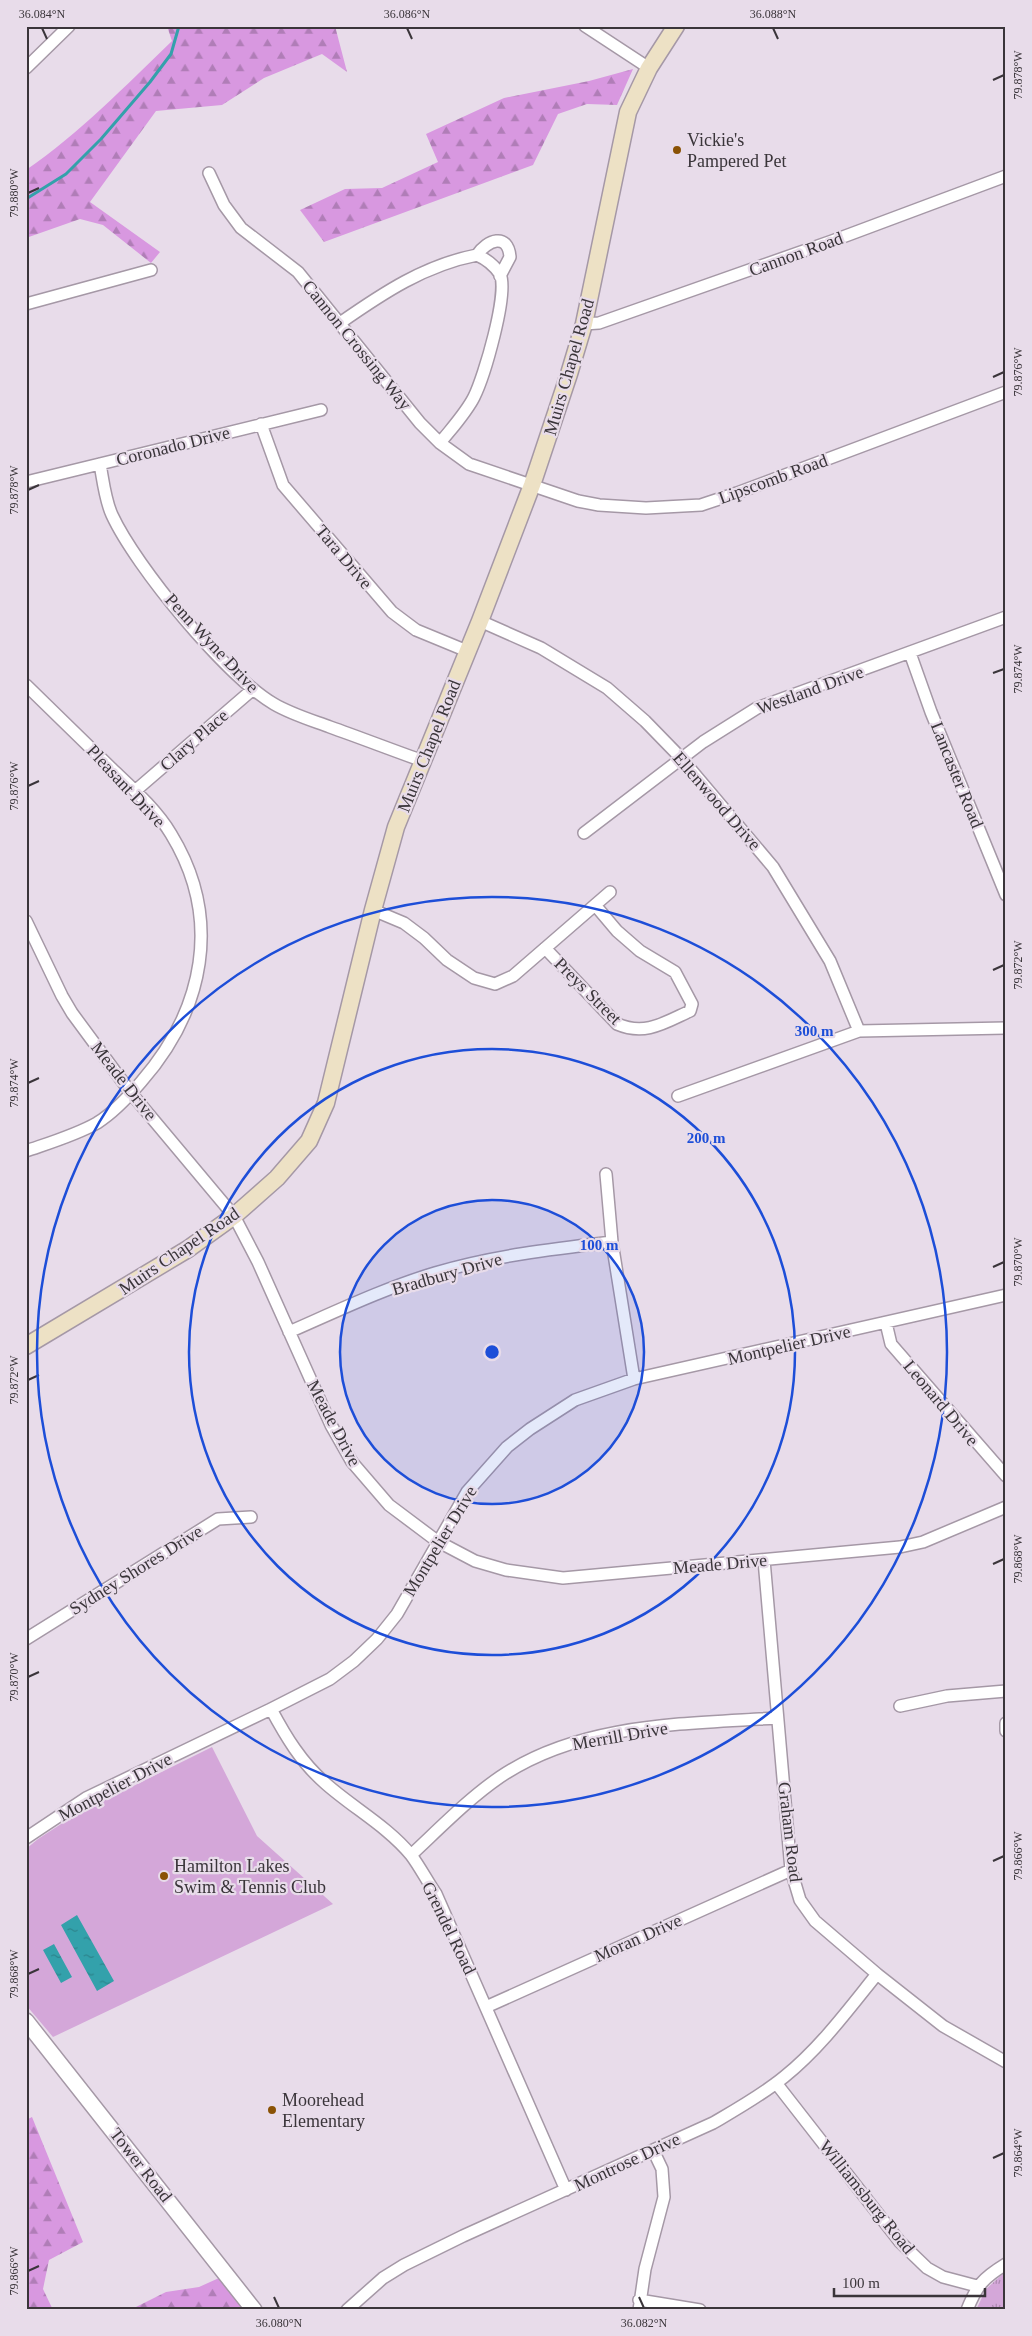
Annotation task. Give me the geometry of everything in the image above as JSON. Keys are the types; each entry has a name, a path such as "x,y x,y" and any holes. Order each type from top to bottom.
{"main road":[{"name":"Muirs Chapel Road","path":"26,1346 188,1249 234,1216 277,1178 309,1141 319,1120 328,1093 373,910 396,827 480,621 532,485 569,374 584,324 628,112 649,68 676,26"}],"street":[{"path":"26,68 69,26"},
{"path":"585,26 649,68"},
{"name":"Cannon Crossing Way","path":"209,174 224,205 240,228 298,272 397,395 440,443 469,464 532,485"},
{"name":"Cannon Road","path":"584,324 608,320 832,241 1006,176"},
{"path":"440,443 474,398 491,354 501,294 500,276 510,257 507,246 494,240 487,243 477,255"},
{"path":"340,322 389,290 427,270 459,258 477,255 489,261 500,276"},
{"path":"26,304 151,270"},
{"name":"Lipscomb Road","path":"532,485 578,502 599,505 646,508 701,505 737,494 1006,392"},
{"name":"Coronado Drive","path":"26,482 320,410"},
{"name":"Tara Drive","path":"261,424 284,485 386,606 416,630 467,651"},
{"name":"Penn Wyne Drive","path":"100,464 112,514 127,541 158,584 200,634 252,690 297,714 422,761"},
{"name":"Westland Drive","path":"584,833 681,758 757,708 1006,617"},
{"name":"Ellenwood Drive","path":"480,621 541,648 607,688 645,721 681,758 773,866 830,961 859,1031"},
{"name":"Lancaster Road","path":"910,653 931,712 1006,894"},
{"name":"Pleasant Drive","path":"26,685 135,791 171,834 184,859 193,884 200,918 201,947 198,974 190,1003 162,1058 131,1093 97,1123 26,1151"},
{"name":"Clary Place","path":"135,791 252,690"},
{"name":"Preys Street","path":"373,910 404,923 424,938 447,960 474,978 496,984 513,976 610,892"},
{"name":"Preys Street","path":"545,948 617,1024 630,1030 645,1029 690,1011 692,1004 676,972 640,951 617,932 596,905"},
{"name":"Meade Drive","path":"26,921 62,996 131,1093 234,1216 258,1262 331,1426 352,1462 389,1505 437,1542 475,1561 498,1568 563,1578 908,1545 923,1542 1006,1507"},
{"path":"678,1096 859,1031 1006,1028"},
{"path":"606,1174 612,1242 634,1379"},
{"name":"Bradbury Drive","path":"289,1332 381,1292 435,1273 528,1252 612,1242"},
{"name":"Montpelier Drive","path":"26,1838 86,1798 330,1679 354,1661 377,1639 397,1614 467,1492 507,1447 530,1429 574,1400 634,1379 1006,1295"},
{"name":"Leonard Drive","path":"886,1323 891,1344 1006,1476"},
{"name":"Sydney Shores Drive","path":"26,1638 218,1519 251,1517"},
{"name":"Graham Road","path":"764,1560 776,1718 791,1870 800,1900 815,1921 877,1974 944,2026 1006,2062"},
{"path":"900,1706 947,1696 1006,1691"},
{"name":"Grendel Road","path":"271,1709 287,1740 304,1762 326,1784 388,1833 411,1855 436,1894 566,2190"},
{"name":"Merrill Drive","path":"411,1855 499,1778 528,1761 560,1747 591,1738 632,1730 776,1718"},
{"path":"1006,1722 1006,1731"},
{"name":"Moran Drive","path":"486,2007 791,1870"},
{"name":"Montrose Drive","path":"347,2310 384,2278 404,2265 463,2236 713,2123 746,2104 776,2083 806,2057 877,1974"},
{"name":"Tower Road","path":"26,2021 254,2310"},
{"name":"Williamsburg Road","path":"776,2083 900,2242 927,2268 943,2277 977,2286"},
{"path":"653,2150 662,2169 664,2197 645,2269 639,2305 700,2310"},
{"path":"967,2310 977,2286 984,2278 1006,2264"}],"green space":[{"path":"167,26 335,26 347,72 322,54 264,78 222,105 156,111 90,202 160,252 151,263 103,225 80,219 26,238 26,170 84,125 172,41"},
{"path":"633,69 617,105 587,104 558,114 533,165 324,242 300,210 345,189 382,188 438,162 426,134 504,98 589,81"},
{"name":"Hamilton Lakes Swim & Tennis Club","path":"212,1747 257,1836 333,1904 53,2037 26,2005 26,1849 75,1815"},
{"path":"32,2117 83,2242 49,2260 43,2289 53,2310 26,2310 26,2120"},
{"path":"1006,2271 1006,2310 976,2310 986,2289"},
{"path":"219,2278 244,2310 130,2310 166,2292 199,2287"}],"water":[{"path":"77,1915 114,1981 97,1991 61,1925"},
{"path":"54,1944 72,1977 61,1983 43,1950"}],"waterway":[{"path":"26,199 66,174 101,139 150,82 171,54 179,26"}],"place":[{"name":"Vickie's Pampered Pet","path":"677,150"},
{"name":"Hamilton Lakes Swim & Tennis Club","path":"164,1876"},
{"name":"Moorehead Elementary","path":"272,2110"}]}
